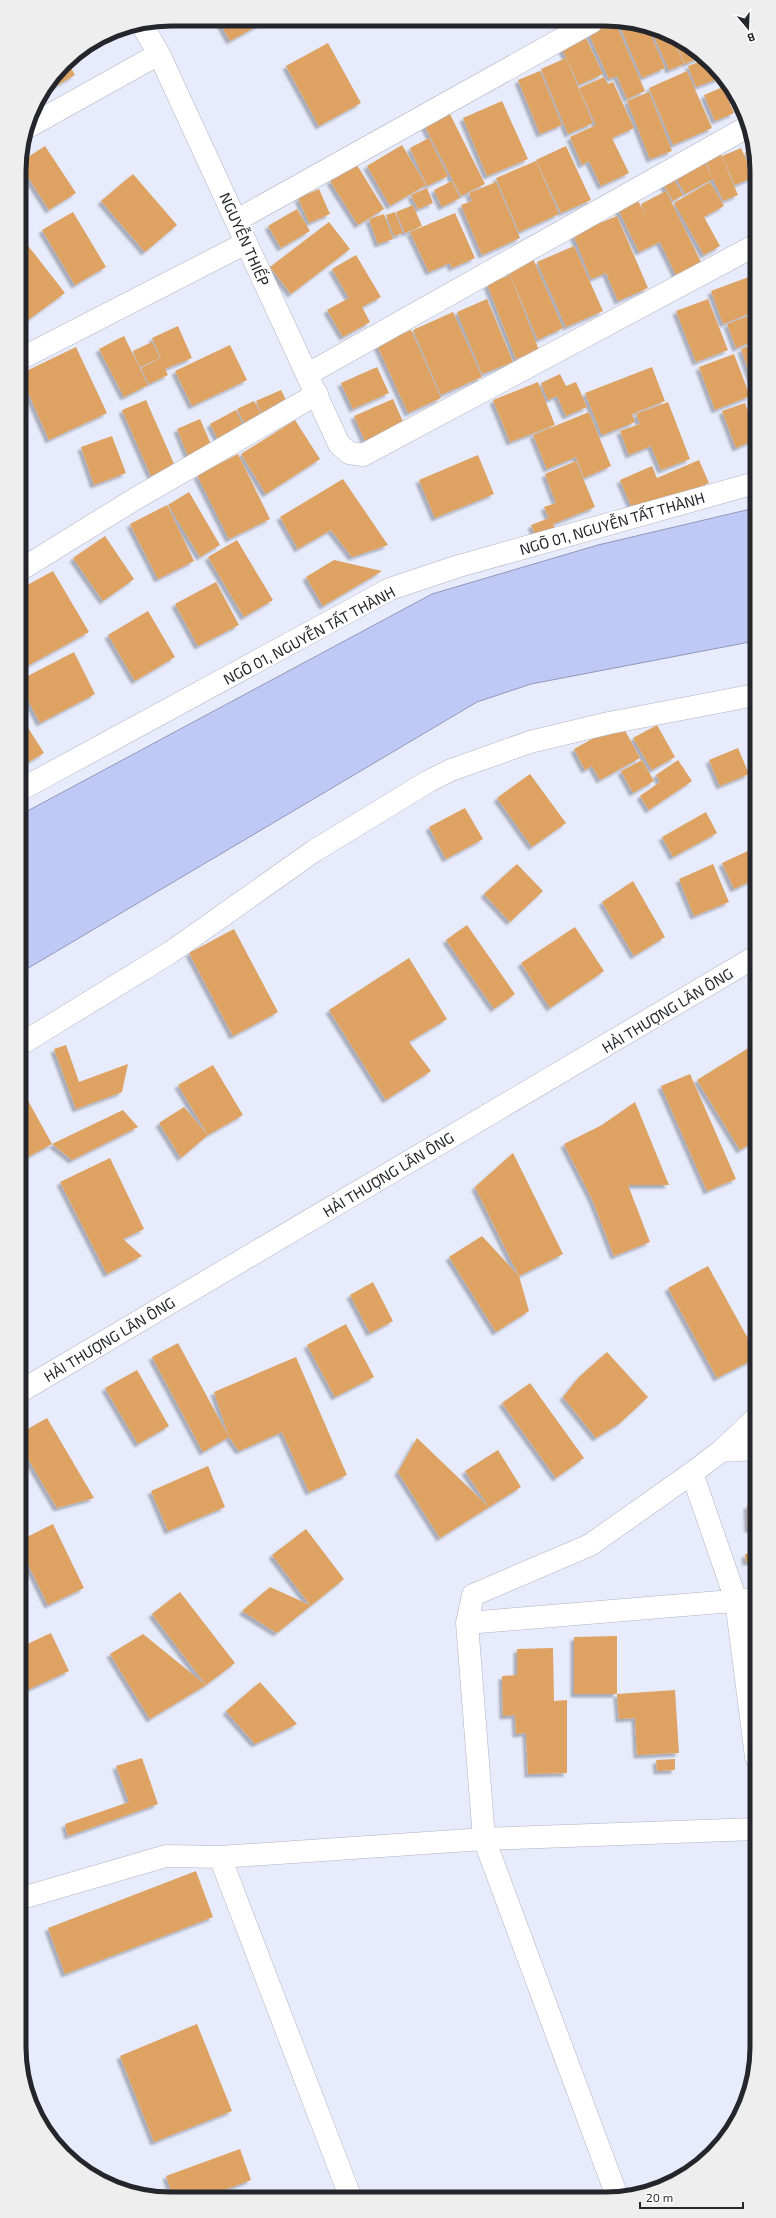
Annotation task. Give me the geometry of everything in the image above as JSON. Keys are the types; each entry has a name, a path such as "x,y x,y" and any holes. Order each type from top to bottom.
{"street":[{"path":"237,220 585,26"},
{"name":"NGUYỄN THIẾP","path":"144,29 159,54 237,220 246,243 308,374 339,444 349,453 363,455 750,248"},
{"path":"34,124 159,54"},
{"path":"308,374 744,129"},
{"path":"26,356 246,243"},
{"path":"26,566 135,499 317,394"},
{"name":"NGÕ 01, NGUYỄN TẤT THÀNH","path":"26,787 390,589 459,566 750,484"},
{"path":"26,1041 172,952 314,851 429,781 451,770 530,742 580,730 750,697"},
{"name":"HẢI THƯỢNG LÃN ÔNG","path":"26,1388 750,961"},
{"path":"615,2192 484,1839 467,1623 473,1594 590,1545 692,1473 721,1451 750,1424"},
{"path":"721,1451 750,1449"},
{"path":"692,1473 746,1600 750,1662"},
{"path":"467,1623 746,1600"},
{"path":"26,1897 166,1856 220,1858 484,1839 750,1829"},
{"path":"220,1858 348,2192"}],"water":[{"path":"750,509 750,642 531,684 477,702 26,969 26,812 432,594 598,545"}],"building":[{"path":"222,26 257,26 230,41"},
{"path":"597,26 617,26 645,91 627,99 617,76 609,79 587,30"},
{"path":"620,27 650,33 665,68 642,78"},
{"path":"653,34 675,44 684,64 669,70"},
{"path":"585,36 603,74 579,85 561,47"},
{"path":"328,43 361,103 319,126 286,66"},
{"path":"676,44 697,59 685,64"},
{"path":"566,58 593,123 568,134 541,69"},
{"path":"700,61 717,79 696,87 688,66"},
{"path":"70,66 75,75 51,89"},
{"path":"540,71 562,125 540,134 518,80"},
{"path":"687,71 712,128 673,145 649,88"},
{"path":"604,77 608,84 613,82 634,128 612,138 629,173 601,186 589,161 582,165 570,137 596,125 579,88"},
{"path":"723,87 734,113 715,121 704,95"},
{"path":"649,92 672,151 650,159 627,101"},
{"path":"502,101 528,159 487,176 463,118"},
{"path":"448,110 485,184 461,196 423,123"},
{"path":"429,138 448,176 427,186 410,148"},
{"path":"402,145 426,185 390,206 367,166"},
{"path":"45,146 76,193 49,210 26,174 26,158"},
{"path":"566,146 591,200 561,213 536,160"},
{"path":"741,148 750,168 750,179 735,185 722,156"},
{"path":"749,151 750,165 745,152"},
{"path":"720,152 738,195 723,201 713,179 685,194 675,176 704,161 712,177 705,159"},
{"path":"536,161 559,214 519,232 496,178"},
{"path":"357,165 384,209 358,225 330,181"},
{"path":"133,174 177,225 145,252 101,201"},
{"path":"673,178 683,195 673,201 663,184"},
{"path":"452,181 460,198 442,207 434,190"},
{"path":"496,182 520,238 482,255 461,205 472,201 469,193"},
{"path":"710,182 724,206 704,217 720,246 704,255 674,203"},
{"path":"427,188 433,203 418,209 411,195"},
{"path":"319,189 330,214 309,223 298,198"},
{"path":"666,191 702,264 677,277 660,242 639,252 618,209 637,199 646,216 641,204"},
{"path":"413,205 422,226 405,233 396,212"},
{"path":"297,209 310,231 281,248 268,226"},
{"path":"73,212 106,267 75,285 42,230"},
{"path":"395,212 403,233 394,236 386,215"},
{"path":"455,213 475,258 452,268 450,263 429,272 410,232"},
{"path":"384,214 393,239 378,244 369,219"},
{"path":"617,216 648,288 618,301 606,273 591,279 573,234"},
{"path":"329,222 350,249 291,294 270,267"},
{"path":"26,243 65,293 26,322"},
{"path":"574,246 603,311 566,327 537,262"},
{"path":"356,255 381,297 362,307 370,322 343,337 327,310 349,298 332,269"},
{"path":"533,259 563,328 538,340 508,270"},
{"path":"510,275 539,350 516,359 487,284"},
{"path":"750,276 750,314 723,324 711,291"},
{"path":"487,299 513,362 482,374 457,312"},
{"path":"708,299 728,350 696,362 676,311"},
{"path":"453,312 482,377 441,395 413,330"},
{"path":"750,315 750,343 736,348 727,324"},
{"path":"178,326 192,358 165,369 168,375 149,384 141,368 161,358 152,338"},
{"path":"411,330 441,398 408,413 377,345"},
{"path":"124,336 148,385 124,397 99,349"},
{"path":"152,342 160,358 140,367 133,351"},
{"path":"230,345 247,380 192,406 175,371"},
{"path":"750,346 750,375 741,349"},
{"path":"76,347 107,413 49,440 26,388 26,371"},
{"path":"734,354 750,396 715,410 699,367"},
{"path":"377,367 389,393 353,409 341,383"},
{"path":"652,367 665,401 632,414 635,422 602,435 585,393"},
{"path":"560,374 566,386 576,382 587,407 566,416 557,396 548,400 541,383"},
{"path":"538,382 555,425 510,442 493,400"},
{"path":"281,390 289,406 263,417 256,401"},
{"path":"393,399 404,424 365,441 354,416"},
{"path":"146,400 175,466 151,476 122,410"},
{"path":"254,401 264,420 247,428 237,409"},
{"path":"668,402 690,459 661,470 651,446 629,455 620,431 640,424 636,414"},
{"path":"745,403 750,417 750,442 736,448 722,411"},
{"path":"236,410 245,430 220,443 210,424"},
{"path":"589,412 611,466 584,478 576,457 547,469 533,435"},
{"path":"200,419 214,451 190,461 177,429"},
{"path":"295,420 320,459 266,494 241,454"},
{"path":"112,436 126,473 94,485 81,447"},
{"path":"238,454 270,519 229,539 197,475"},
{"path":"478,455 494,494 435,518 419,480"},
{"path":"699,460 709,483 635,515 620,480 652,466 657,478"},
{"path":"576,461 595,507 553,524 556,531 537,539 531,525 549,518 544,507 556,503 545,474"},
{"path":"343,479 388,545 352,557 331,530 298,549 280,517"},
{"path":"189,492 220,545 200,557 168,505"},
{"path":"167,505 194,561 158,579 130,524"},
{"path":"105,536 134,579 103,601 73,558"},
{"path":"237,540 273,600 244,617 208,557"},
{"path":"334,560 382,571 323,606 306,577"},
{"path":"53,571 89,632 26,667 26,586"},
{"path":"216,582 239,625 198,646 175,604"},
{"path":"148,611 175,657 135,681 108,635"},
{"path":"74,652 95,694 40,723 26,696 26,677"},
{"path":"621,723 640,758 600,780 592,766 585,770 574,749"},
{"path":"26,724 44,753 26,764"},
{"path":"657,725 675,757 652,770 633,738"},
{"path":"738,748 749,774 720,786 709,760"},
{"path":"642,760 654,781 633,793 621,771"},
{"path":"678,760 692,781 649,810 640,796 660,782 656,775"},
{"path":"530,774 566,823 532,847 497,798"},
{"path":"465,808 483,839 446,859 429,827"},
{"path":"706,812 717,833 673,857 662,837"},
{"path":"750,850 750,881 734,889 722,863"},
{"path":"517,864 543,891 510,922 484,894"},
{"path":"713,864 729,902 694,916 679,879"},
{"path":"633,881 665,937 634,956 602,902"},
{"path":"467,925 515,994 494,1009 446,940"},
{"path":"575,927 604,971 550,1008 521,963"},
{"path":"234,929 278,1012 233,1036 189,953"},
{"path":"409,958 447,1019 409,1042 431,1071 386,1100 329,1010"},
{"path":"66,1045 79,1082 128,1064 122,1092 76,1109 54,1049"},
{"path":"750,1047 750,1144 740,1150 697,1080"},
{"path":"213,1065 243,1115 208,1135 178,1085"},
{"path":"690,1074 736,1179 707,1191 661,1086"},
{"path":"26,1097 52,1144 28,1157 26,1154"},
{"path":"635,1102 669,1185 628,1185 650,1242 614,1256 592,1199 564,1144 602,1125"},
{"path":"184,1107 208,1135 181,1158 159,1123"},
{"path":"123,1110 138,1127 72,1160 52,1144"},
{"path":"513,1153 563,1254 519,1276 475,1187"},
{"path":"110,1158 144,1229 123,1239 142,1256 107,1274 60,1182"},
{"path":"482,1236 519,1276 529,1311 496,1332 449,1257"},
{"path":"708,1266 750,1342 750,1361 717,1378 668,1288"},
{"path":"373,1282 393,1321 370,1333 350,1295"},
{"path":"346,1324 374,1377 335,1397 307,1345"},
{"path":"178,1343 229,1437 203,1452 152,1357"},
{"path":"607,1352 648,1397 620,1423 596,1438 563,1397 579,1377"},
{"path":"296,1357 347,1475 309,1492 282,1432 239,1451 229,1437 214,1392"},
{"path":"137,1370 169,1426 138,1444 105,1388"},
{"path":"530,1383 584,1458 556,1478 502,1403"},
{"path":"47,1418 94,1498 57,1508 26,1455 26,1430"},
{"path":"417,1438 489,1507 440,1538 398,1472"},
{"path":"498,1450 521,1487 489,1507 465,1471"},
{"path":"208,1466 225,1507 168,1531 151,1491"},
{"path":"747,1505 750,1505 750,1529 748,1529"},
{"path":"53,1524 84,1588 48,1605 26,1560 26,1538"},
{"path":"306,1529 344,1579 277,1633 242,1611 270,1587 310,1605 272,1555"},
{"path":"745,1554 750,1554 750,1562 746,1562"},
{"path":"180,1592 235,1663 206,1685 152,1614"},
{"path":"51,1633 69,1671 26,1691 26,1645"},
{"path":"143,1634 206,1685 150,1719 110,1654"},
{"path":"617,1636 617,1694 574,1694 574,1637"},
{"path":"553,1648 554,1701 567,1700 567,1773 528,1774 526,1733 516,1734 515,1715 503,1716 502,1676 517,1675 517,1649"},
{"path":"260,1682 297,1724 255,1744 226,1711"},
{"path":"675,1690 679,1753 637,1755 635,1718 619,1719 617,1694"},
{"path":"142,1758 158,1804 68,1836 65,1824 129,1802 116,1766"},
{"path":"675,1759 675,1770 657,1771 656,1760"},
{"path":"196,1871 213,1917 65,1974 48,1928"},
{"path":"197,2024 232,2111 154,2142 120,2056"},
{"path":"240,2149 251,2180 219,2192 172,2192 166,2176"}]}
